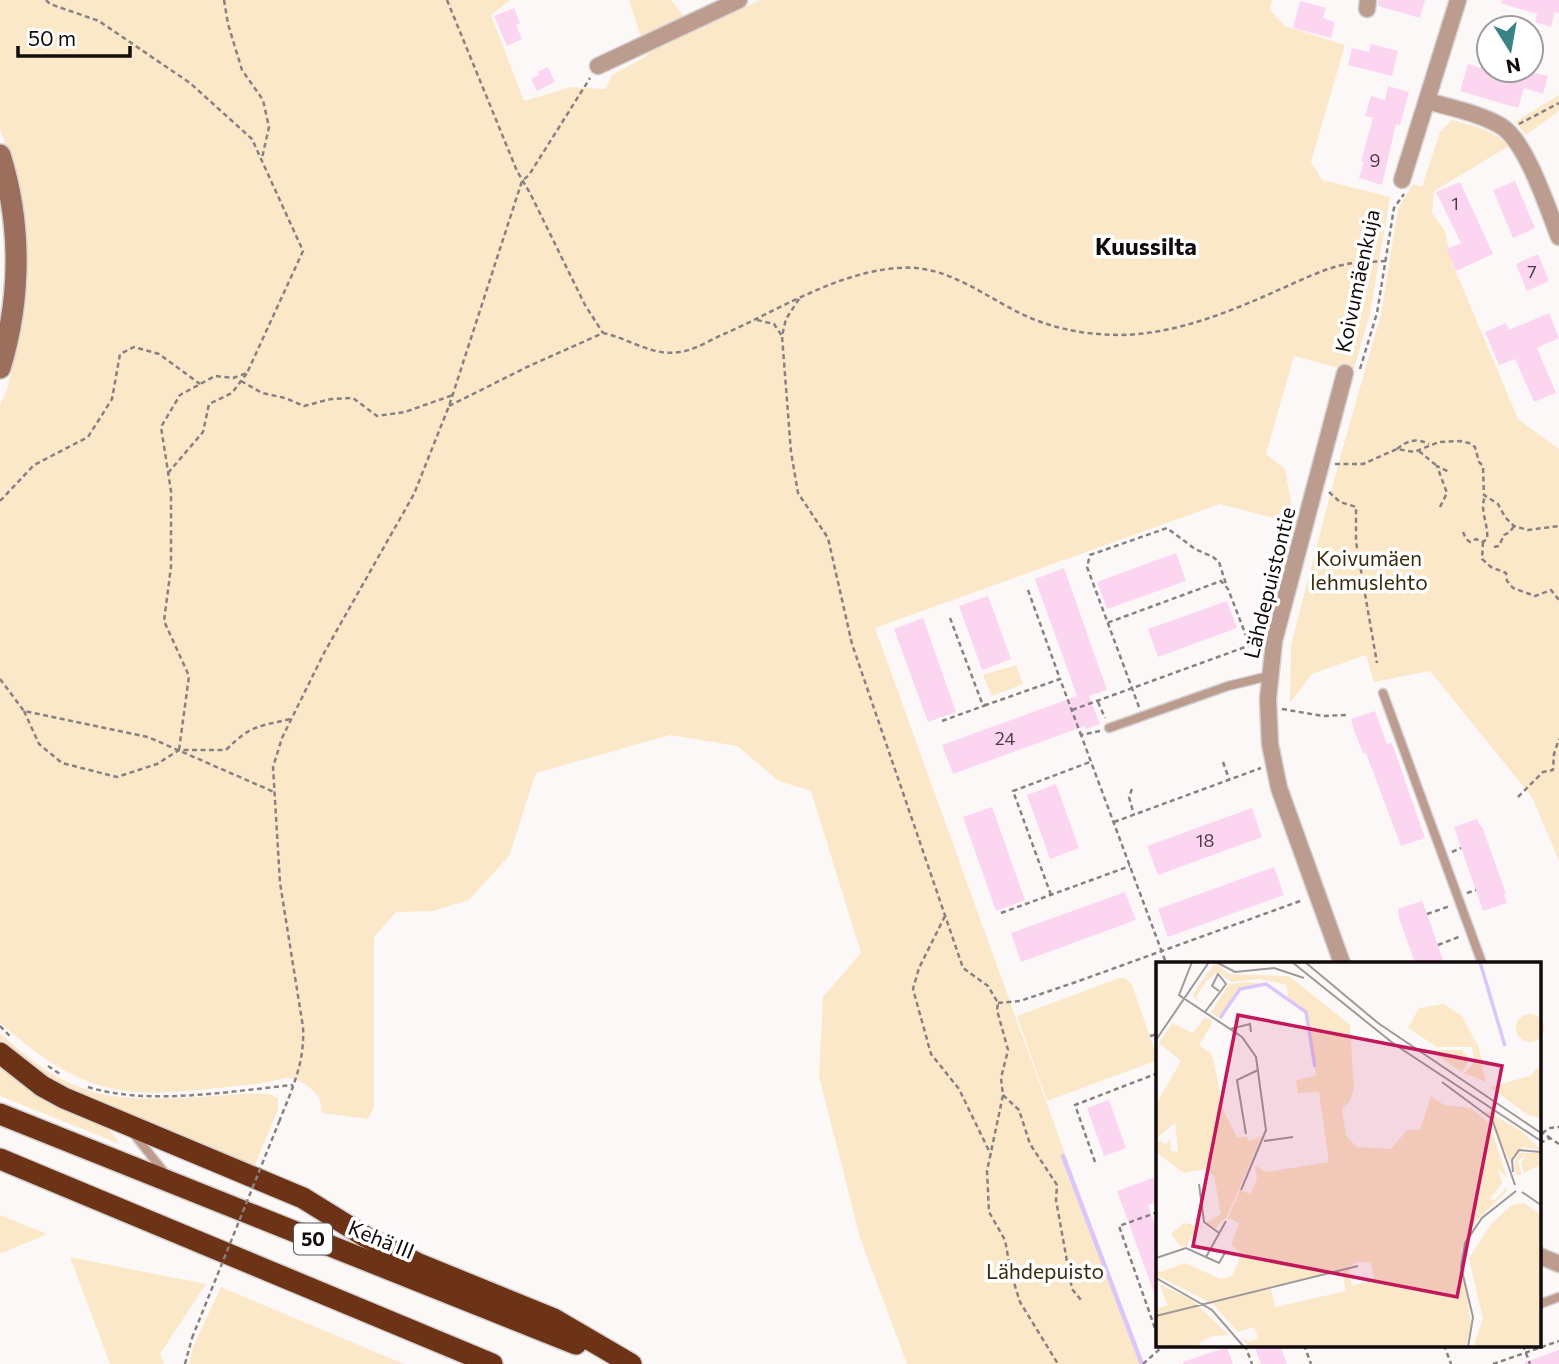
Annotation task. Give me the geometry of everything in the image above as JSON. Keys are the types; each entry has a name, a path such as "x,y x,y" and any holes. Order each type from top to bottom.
{"highway":[{"path":"8,1047 42,1086 64,1098 303,1198 366,1237 419,1264 554,1318 628,1364"},
{"name":"Kehä III","path":"0,1114 628,1364"},
{"name":"50","path":"0,1159 492,1364"}],"main road":[{"path":"0,155 8,179 16,248 12,317 0,368"}],"street":[{"path":"598,66 739,0"},
{"path":"1402,178 1458,0"},
{"path":"1428,101 1489,120 1507,131 1527,161 1559,237"},
{"name":"Lähdepuistontie","path":"1342,962 1272,764 1268,722 1269,676 1274,641 1351,376"},
{"path":"1542,1257 1559,1264"}],"lane":[{"path":"1109,728 1228,686 1269,676"},
{"path":"1383,693 1482,962"},
{"path":"126,1124 173,1183"},
{"path":"1542,1303 1559,1297"}],"path":[{"path":"46,0 50,4 99,21 190,83 252,139 303,251 247,373 232,393 209,404 203,432 168,473"},
{"path":"224,0 228,24 242,70 263,100 269,127 262,160"},
{"path":"447,0 522,181 585,305 603,333"},
{"path":"185,1364 192,1338 279,1122 303,1054 303,1027 279,883 273,767 282,738 324,653 414,494 453,395 522,181 529,175 598,66"},
{"path":"1507,131 1559,103"},
{"name":"Koivumäenkuja","path":"1351,376 1377,313 1394,208 1408,188 1402,178"},
{"path":"449,406 603,333 616,335 640,346 679,353 799,299 867,272 912,268 956,277 1026,315 1070,330 1119,335 1147,334 1193,323 1338,266 1386,261"},
{"path":"799,299 786,319 782,336 791,452 798,493 828,538 852,644 963,968 988,986 998,1003 1008,1050 1001,1078 1003,1095 987,1189 989,1212 1005,1240 1020,1302 1058,1364"},
{"path":"757,320 774,324 782,336"},
{"path":"0,501 34,465 88,437 112,399 120,354 134,347 159,354 200,384"},
{"path":"178,750 189,676 164,621 171,567 171,491 161,427 180,395 215,376 233,378 247,373"},
{"path":"242,381 262,393 304,406 331,399 353,398 377,416 405,412 453,395"},
{"path":"1333,464 1363,464 1410,441 1419,440 1430,444"},
{"path":"1419,451 1430,444 1449,441 1473,444 1483,466 1482,490 1485,497 1498,504 1514,526 1528,530 1559,526"},
{"path":"1397,449 1419,451 1449,472"},
{"path":"1437,466 1447,493 1440,507"},
{"path":"1327,490 1334,498 1356,507 1356,542 1361,580 1377,663"},
{"path":"1485,497 1482,506 1488,536 1483,542 1482,559 1491,567 1506,573 1507,581 1513,588 1535,596 1551,590 1559,600"},
{"path":"1494,547 1499,546 1504,535 1514,526"},
{"path":"1072,710 1132,690 1248,646 1219,562 1213,556 1195,549 1167,528 1090,555 1087,568 1107,623 1132,690 1142,717"},
{"path":"1463,532 1467,541 1479,539 1483,542"},
{"path":"1107,623 1215,582 1226,584"},
{"path":"1028,590 1166,962"},
{"path":"950,618 982,703 986,705"},
{"path":"0,679 24,711 39,744 62,764 117,777 157,764 178,750 226,750 245,732 263,723 291,719"},
{"path":"942,721 1060,679"},
{"path":"1081,735 1109,728 1098,702"},
{"path":"1282,709 1322,716 1346,715"},
{"path":"24,711 148,737 274,792"},
{"path":"1518,797 1543,772 1553,770 1559,739"},
{"path":"1051,895 1013,790 1091,762"},
{"path":"1223,762 1229,779"},
{"path":"1114,822 1272,764"},
{"path":"1132,789 1129,797 1133,815"},
{"path":"1001,913 1130,866"},
{"path":"998,1003 1031,997 1316,895"},
{"path":"1427,914 1460,903"},
{"path":"946,916 919,968 913,989 930,1054 959,1089 991,1156"},
{"path":"1438,945 1471,933"},
{"path":"0,1026 8,1047"},
{"path":"1150,1036 1156,1034"},
{"path":"44,1063 66,1077"},
{"path":"1095,1162 1075,1105 1156,1074"},
{"path":"78,1084 128,1095 163,1096 293,1085"},
{"path":"1003,1095 1019,1110 1030,1144 1057,1185 1056,1200 1072,1289 1081,1300"},
{"path":"1542,1132 1559,1127"},
{"path":"1542,1133 1559,1144"},
{"path":"1542,1142 1550,1139"},
{"path":"1156,1213 1119,1226 1156,1331"},
{"path":"1493,1364 1559,1341"},
{"path":"1143,1364 1161,1346"},
{"path":"1245,1346 1252,1364"},
{"path":"1304,1346 1311,1364"},
{"path":"1444,1346 1451,1364"},
{"path":"1523,1346 1530,1364"}],"green space":[{"name":"Lähdepuisto","path":"0,0 510,0 491,15 524,101 571,87 605,89 612,75 647,56 629,0 671,0 684,16 704,25 760,0 1272,0 1270,10 1285,26 1345,45 1311,162 1322,180 1390,197 1370,314 1353,372 1294,356 1266,454 1285,469 1295,524 1220,504 875,628 1141,1364 907,1364 860,1238 819,1076 823,997 861,953 811,791 779,781 737,746 670,735 536,773 509,856 469,900 433,911 396,912 374,937 374,1107 368,1119 322,1113 317,1095 292,1078 204,1090 149,1093 98,1085 53,1064 0,1023 0,405 7,390 23,323 28,279 17,175 0,129"},
{"path":"1559,95 1559,111 1526,135 1515,122"},
{"name":"Koivumäen lehmuslehto","path":"1452,120 1490,132 1509,146 1434,191 1432,213 1445,231 1451,260 1518,419 1559,449 1559,861 1532,797 1430,671 1374,682 1366,655 1312,674 1290,703 1291,645 1381,314 1398,209 1413,184 1422,187 1440,132"},
{"path":"1016,665 1023,684 992,696 983,675"},
{"path":"1125,978 1132,985 1156,1061 1047,1101 1017,1016"},
{"path":"0,1033 47,1070 90,1091 113,1096 166,1099 269,1094 278,1098 278,1110 254,1167 105,1106 68,1088 32,1067 0,1040"},
{"path":"0,1063 107,1127 120,1144 0,1096"},
{"path":"0,1215 47,1234 0,1254"},
{"path":"70,1257 206,1284 160,1354 164,1364 110,1364"},
{"path":"221,1287 404,1364 189,1364 193,1347"}],"building":[{"path":"1378,0 1425,0 1420,18 1378,6"},
{"path":"1502,0 1559,0 1559,13 1555,12 1551,27 1545,25 1545,14 1501,3"},
{"path":"1300,1 1326,8 1323,18 1335,22 1331,38 1293,28"},
{"path":"514,8 520,23 516,25 522,39 507,46 494,16"},
{"path":"1371,44 1398,51 1392,76 1348,65 1352,48 1369,52"},
{"path":"1468,64 1475,66 1475,84 1545,84 1545,75 1548,76 1543,94 1524,88 1518,108 1460,91"},
{"path":"548,67 555,82 537,91 531,79 539,75 537,72"},
{"path":"1388,86 1409,92 1400,125 1396,124 1382,185 1359,178 1373,118 1365,116 1371,96 1385,100"},
{"path":"1515,181 1535,228 1513,238 1493,190"},
{"path":"1460,182 1493,254 1456,271 1447,249 1461,243 1436,192"},
{"path":"1538,254 1549,281 1527,291 1516,264"},
{"path":"1549,313 1559,338 1537,348 1556,393 1534,402 1515,359 1499,365 1485,332 1506,323 1509,330"},
{"path":"1176,553 1186,581 1107,609 1097,582"},
{"path":"1064,568 1107,690 1089,696 1100,724 1086,729 1085,726 953,774 942,745 1077,696 1035,579"},
{"path":"988,596 1011,659 982,670 959,606"},
{"path":"1227,601 1237,628 1158,657 1148,629"},
{"path":"923,618 956,712 928,722 894,629"},
{"path":"1375,711 1387,744 1392,743 1425,838 1401,846 1351,719"},
{"path":"1056,784 1079,848 1050,859 1027,795"},
{"path":"992,807 1025,900 996,911 963,817"},
{"path":"1252,808 1262,837 1158,875 1147,846"},
{"path":"1477,819 1482,826 1507,903 1483,911 1454,827"},
{"path":"1274,867 1284,895 1168,937 1158,909"},
{"path":"1125,892 1136,920 1021,962 1011,933"},
{"path":"1422,901 1444,962 1415,962 1398,909"},
{"path":"1109,1100 1126,1148 1104,1156 1087,1108"},
{"path":"1156,1177 1156,1203 1148,1205 1156,1228 1156,1298 1117,1191"},
{"path":"1254,1346 1280,1346 1287,1364 1261,1364"},
{"path":"1227,1347 1233,1364 1183,1364 1183,1362"},
{"path":"1559,1350 1559,1364 1525,1364 1525,1362"}],"waterway":[{"path":"1063,1156 1142,1364"}],"district":[{"name":"Kuussilta","path":"1146,247"}]}
